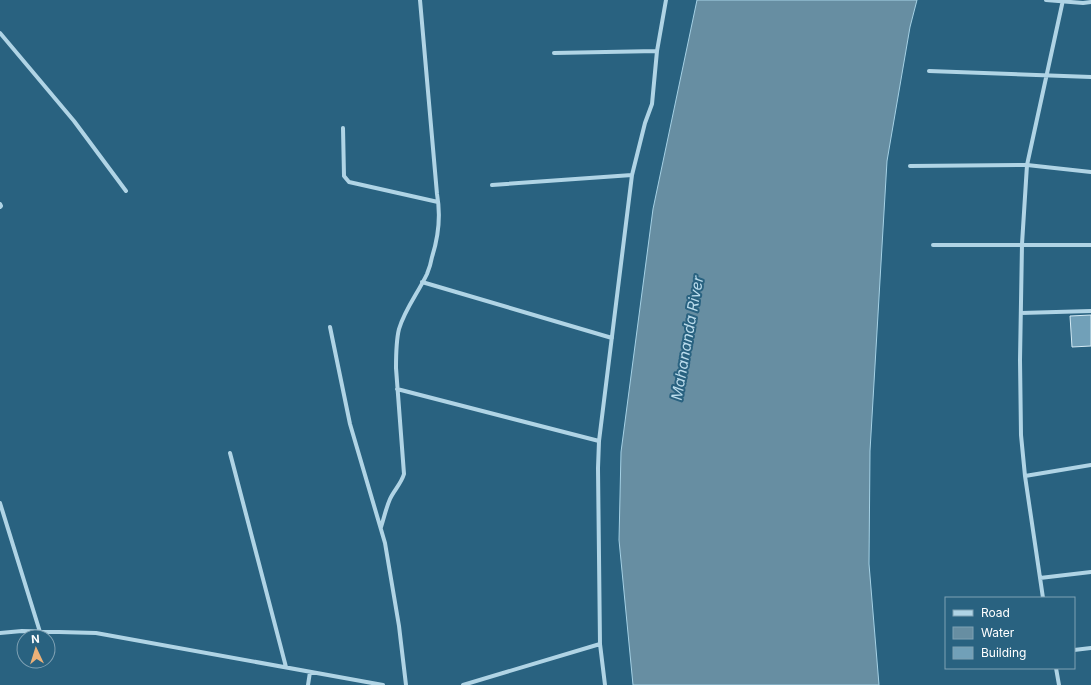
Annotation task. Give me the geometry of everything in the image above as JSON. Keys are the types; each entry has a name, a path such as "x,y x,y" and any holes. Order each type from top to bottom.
{"street":[{"path":"381,527 391,497 402,481 404,474 397,389 396,352 399,330 405,313 427,274 440,225 420,0"},
{"path":"605,685 600,644 599,441 632,175 645,124 652,104 657,50 666,0"},
{"path":"1046,0 1083,3 1091,2"},
{"path":"1043,597 1025,476 1021,435 1020,360 1022,244 1027,165 1063,1"},
{"path":"0,32 74,121 126,191"},
{"path":"554,53 657,50"},
{"path":"929,71 1091,76"},
{"path":"343,128 344,176 350,182 438,202"},
{"path":"910,166 1027,165 1091,172"},
{"path":"492,185 632,175"},
{"path":"933,245 1091,245"},
{"path":"422,282 612,338"},
{"path":"1021,313 1091,311"},
{"path":"330,327 350,424 385,543 399,626 406,685"},
{"path":"397,389 599,441"},
{"path":"230,453 286,668"},
{"path":"1025,476 1091,465"},
{"path":"0,503 39,629"},
{"path":"1040,578 1091,572"},
{"path":"0,633 16,632"},
{"path":"56,632 96,633 383,685"},
{"path":"463,685 600,644"},
{"path":"1075,650 1091,648"},
{"path":"1056,669 1059,685"},
{"path":"308,685 310,672"}],"water":[{"name":"Mahananda River","path":"697,0 917,0 910,27 887,161 870,451 869,564 879,685 633,685 619,540 621,452 653,209"}],"building":[{"path":"1091,315 1091,346 1072,347 1070,316"}]}
